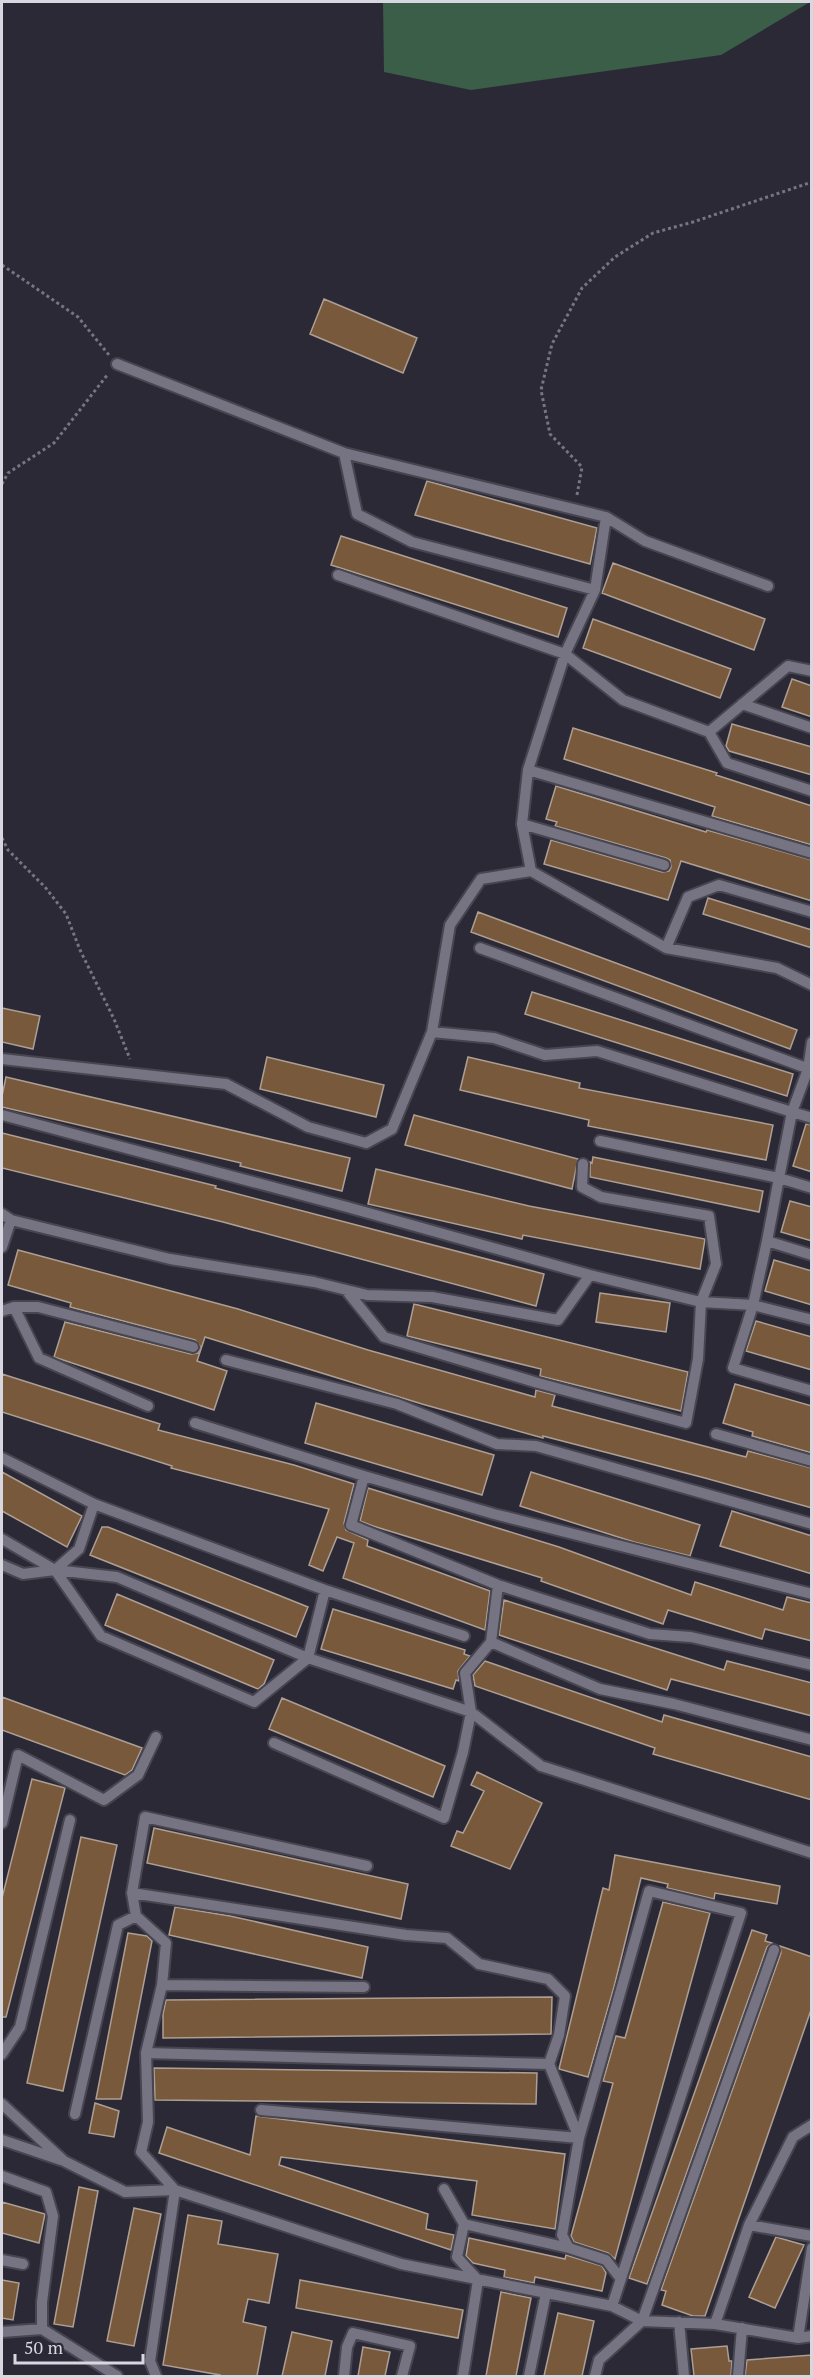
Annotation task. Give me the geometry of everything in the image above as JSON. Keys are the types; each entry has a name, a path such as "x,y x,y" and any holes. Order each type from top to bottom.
{"lane":[{"path":"117,364 344,453 606,517 645,541 768,586"},
{"path":"344,453 357,514 412,542 595,590"},
{"path":"531,871 522,824 528,770 565,654 595,590 606,517"},
{"path":"338,575 565,654 623,700 709,732 727,763 812,791"},
{"path":"709,732 788,666 812,671"},
{"path":"742,704 812,728"},
{"path":"528,770 812,853"},
{"path":"522,824 664,865"},
{"path":"2,1059 226,1084 308,1127 366,1143 392,1129 432,1032 450,926 481,879 531,871 666,948 777,968 812,985"},
{"path":"666,948 688,897 719,885 812,912"},
{"path":"480,948 810,1070"},
{"path":"432,1032 494,1038 545,1055 597,1051 812,1118"},
{"path":"812,1042 810,1070 792,1112 753,1305 733,1368 812,1391"},
{"path":"2,1114 590,1275 701,1302 753,1305 812,1320"},
{"path":"600,1142 779,1178 812,1188"},
{"path":"346,1290 384,1337 538,1383 686,1423 698,1359 701,1302 716,1264 709,1216 601,1197 582,1187 583,1164"},
{"path":"2,1247 6,1217 170,1259 314,1282 367,1295 432,1297 558,1320 590,1275"},
{"path":"767,1241 812,1256"},
{"path":"2,1311 14,1307 38,1307 193,1347"},
{"path":"14,1307 39,1358 148,1406"},
{"path":"226,1360 398,1404 497,1444 536,1446 812,1524"},
{"path":"195,1423 494,1514 812,1594"},
{"path":"716,1434 812,1461"},
{"path":"2,1458 94,1504 325,1590 464,1636"},
{"path":"364,1476 351,1525 498,1585 650,1634 691,1637 812,1665"},
{"path":"55,1570 79,1549 94,1504"},
{"path":"2,1539 55,1570 101,1636 254,1702 308,1658 325,1590"},
{"path":"2,1565 23,1574 55,1570 117,1577 308,1658 471,1712 542,1766 812,1853"},
{"path":"274,1743 444,1818 463,1752 471,1712 465,1673 491,1642 498,1585"},
{"path":"491,1642 600,1689 674,1704 812,1740"},
{"path":"2,1823 18,1755 104,1800 138,1775 156,1737"},
{"path":"175,2190 141,2152 148,2122 146,2053 162,1985 166,1943 136,1916 132,1893 145,1817 367,1866"},
{"path":"2,2054 20,2027 70,1820"},
{"path":"569,2248 562,2235 579,2138 650,1891 741,1912 612,2306"},
{"path":"132,1893 406,1935 447,1938 479,1964 548,1979 565,1996 559,2035 549,2064 579,2138"},
{"path":"75,2114 118,1925 136,1916"},
{"path":"595,2376 599,2360 642,2321 774,1950"},
{"path":"162,1985 364,1987"},
{"path":"146,2053 549,2064"},
{"path":"2,2104 64,2161"},
{"path":"261,2110 579,2138"},
{"path":"715,2324 749,2224 793,2137 812,2125"},
{"path":"2,2140 64,2161 125,2192 175,2190 401,2264 612,2306 642,2321 715,2324 798,2338 812,2336"},
{"path":"2,2176 46,2192 53,2216 42,2302 42,2330"},
{"path":"444,2189 464,2224 458,2257 478,2280 463,2376"},
{"path":"156,2376 150,2361 175,2190"},
{"path":"464,2224 569,2248 606,2260 621,2279"},
{"path":"749,2224 812,2236"},
{"path":"798,2338 812,2247"},
{"path":"2,2260 23,2264"},
{"path":"529,2376 546,2293"},
{"path":"678,2322 684,2376"},
{"path":"738,2376 742,2328"},
{"path":"2,2332 42,2330 117,2376"},
{"path":"344,2376 348,2348 353,2333 410,2346 402,2376"}],"path":[{"path":"574,509 582,467 550,434 541,390 552,344 582,288 615,257 653,233 812,182"},
{"path":"2,265 78,317 117,364 54,442 8,473 2,484"},
{"path":"2,838 8,850 45,887 66,914 80,950 114,1019 135,1074"}],"green space":[{"path":"383,2 810,2 721,55 471,90 384,72"}],"building":[{"path":"324,299 417,338 403,373 310,334"},
{"path":"427,481 597,528 590,564 415,515"},
{"path":"341,536 567,608 558,637 331,565"},
{"path":"613,563 765,619 754,650 602,593"},
{"path":"593,619 731,669 720,698 583,648"},
{"path":"792,679 812,686 812,717 782,707"},
{"path":"732,724 812,747 812,775 729,751 726,746"},
{"path":"573,728 717,773 716,775 812,806 812,845 712,816 715,807 564,759"},
{"path":"556,786 706,832 707,830 812,860 812,901 681,861 668,900 544,864 551,840 662,872 669,871 671,867 670,860 666,858 555,826 557,822 546,819"},
{"path":"708,898 812,930 812,948 703,914"},
{"path":"478,912 797,1030 790,1049 471,932"},
{"path":"532,992 793,1074 787,1096 525,1014"},
{"path":"2,1008 40,1016 33,1049 2,1042"},
{"path":"267,1057 384,1085 376,1117 260,1089"},
{"path":"468,1057 580,1083 579,1088 773,1125 766,1160 588,1126 589,1120 460,1090"},
{"path":"6,1077 350,1158 342,1191 240,1166 241,1163 2,1107"},
{"path":"414,1115 578,1159 572,1189 405,1145"},
{"path":"806,1124 812,1125 812,1172 793,1166"},
{"path":"2,1133 216,1186 215,1188 544,1274 536,1306 223,1222 2,1168"},
{"path":"593,1157 763,1191 759,1212 590,1177 590,1162 592,1163"},
{"path":"376,1169 529,1206 705,1239 700,1269 523,1235 522,1239 368,1204"},
{"path":"790,1201 812,1207 812,1241 781,1232"},
{"path":"18,1250 238,1309 368,1350 535,1397 536,1390 555,1395 552,1406 746,1457 748,1451 812,1468 812,1508 422,1404 205,1337 197,1361 227,1371 214,1410 54,1357 65,1322 191,1354 198,1353 200,1346 195,1340 70,1307 71,1303 8,1285"},
{"path":"774,1260 812,1271 812,1305 765,1291"},
{"path":"600,1293 670,1303 666,1332 596,1322"},
{"path":"414,1304 688,1372 681,1411 540,1376 541,1369 407,1336"},
{"path":"756,1321 812,1337 812,1370 746,1351"},
{"path":"2,1374 160,1424 158,1430 294,1465 354,1484 344,1523 346,1530 368,1540 367,1546 490,1591 485,1630 343,1578 354,1543 337,1537 323,1571 309,1565 329,1509 171,1468 172,1466 2,1412"},
{"path":"735,1384 812,1406 812,1453 752,1436 753,1432 723,1423"},
{"path":"316,1403 494,1455 482,1495 305,1443"},
{"path":"2,1472 82,1516 67,1547 2,1511"},
{"path":"531,1472 700,1525 690,1556 634,1542 520,1506"},
{"path":"368,1488 559,1547 691,1595 695,1582 783,1610 787,1597 812,1603 812,1641 765,1629 762,1639 668,1610 663,1624 541,1581 542,1578 373,1526 360,1521"},
{"path":"732,1511 812,1536 812,1574 720,1546"},
{"path":"102,1527 108,1527 308,1607 296,1637 90,1555"},
{"path":"117,1594 274,1660 264,1684 258,1689 105,1625"},
{"path":"504,1600 724,1670 727,1661 812,1683 812,1716 671,1679 667,1690 499,1635"},
{"path":"333,1609 465,1650 464,1654 470,1656 458,1671 459,1681 456,1680 453,1689 321,1649"},
{"path":"485,1661 662,1722 664,1715 812,1757 812,1800 653,1754 655,1748 475,1686 473,1675"},
{"path":"2,1697 142,1748 132,1770 125,1775 2,1730"},
{"path":"282,1698 445,1766 433,1797 269,1729"},
{"path":"477,1772 542,1803 510,1869 451,1846 457,1831 463,1833 484,1791 471,1785"},
{"path":"32,1779 65,1788 6,2017 2,2017 2,1898"},
{"path":"154,1828 408,1884 401,1919 147,1863"},
{"path":"81,1837 117,1845 63,2091 27,2083"},
{"path":"615,1855 780,1886 777,1904 715,1893 714,1899 667,1888 668,1884 641,1878 614,1987 588,2077 559,2069 603,1888 609,1890"},
{"path":"663,1902 710,1913 615,2259 608,2253 574,2242 571,2236 613,2083 603,2081 616,2036 625,2038"},
{"path":"175,1907 230,1916 368,1947 362,1978 169,1935"},
{"path":"752,1930 767,1935 765,1941 772,1943 767,1947 647,2284 629,2278"},
{"path":"128,1933 147,1936 152,1941 121,2099 96,2099"},
{"path":"780,1946 812,1957 812,2007 705,2316 693,2316 662,2305 666,2291 661,2290 781,1953"},
{"path":"552,1997 551,2034 163,2038 163,2014 166,2000"},
{"path":"154,2068 537,2073 536,2104 155,2100"},
{"path":"95,2103 119,2111 114,2137 89,2133"},
{"path":"256,2116 565,2154 555,2229 472,2215 477,2181 281,2157 279,2165 428,2214 426,2229 454,2235 451,2250 159,2153 167,2127 250,2155"},
{"path":"79,2187 98,2191 73,2327 54,2324"},
{"path":"2,2202 45,2214 39,2243 2,2233"},
{"path":"134,2208 161,2214 134,2346 107,2341"},
{"path":"188,2215 222,2221 218,2244 278,2254 269,2303 248,2299 243,2322 266,2327 257,2376 220,2376 163,2365"},
{"path":"776,2237 804,2245 775,2308 749,2297"},
{"path":"469,2238 565,2259 566,2255 602,2266 606,2273 602,2291 535,2277 534,2283 504,2277 505,2270 473,2263 466,2256"},
{"path":"2,2280 19,2283 13,2320 2,2318"},
{"path":"300,2280 463,2310 458,2338 296,2308"},
{"path":"501,2292 531,2298 516,2376 486,2376"},
{"path":"558,2313 594,2321 582,2376 544,2376"},
{"path":"292,2332 332,2341 325,2376 282,2376"},
{"path":"727,2346 729,2361 732,2361 731,2376 694,2376 691,2349"},
{"path":"363,2347 390,2352 385,2376 358,2376"},
{"path":"812,2355 812,2376 745,2376 747,2360"}]}
